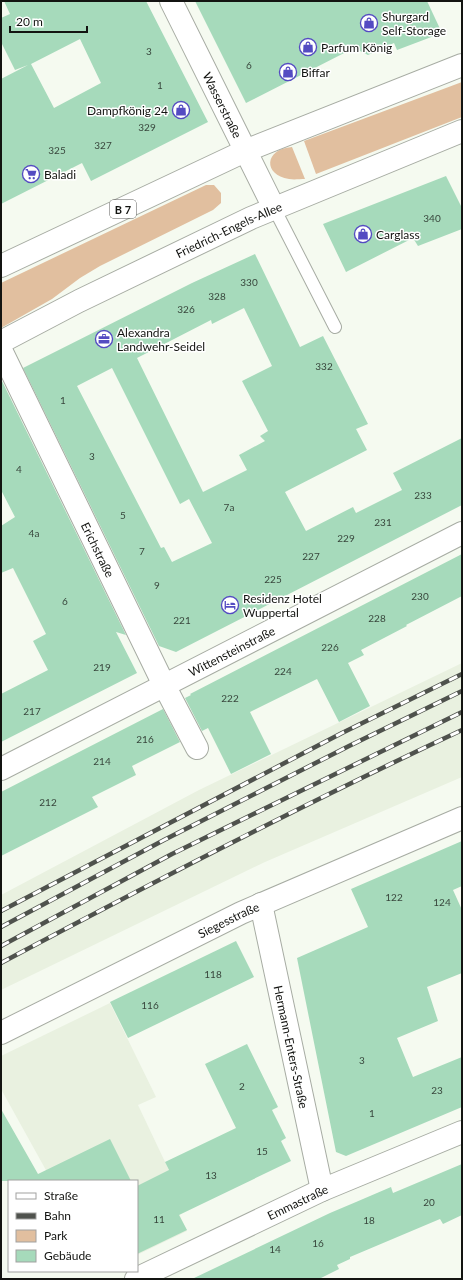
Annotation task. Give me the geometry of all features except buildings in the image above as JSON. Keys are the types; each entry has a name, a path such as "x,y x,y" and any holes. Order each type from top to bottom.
{"street":[{"name":"Wasserstraße","path":"171,1 274,208"},
{"name":"B 7","path":"1,266 245,151 462,65"},
{"name":"Friedrich-Engels-Allee","path":"1,342 79,301 251,218 462,131"},
{"name":"Erichstraße","path":"1,350 164,685 197,748"},
{"name":"Wittensteinstraße","path":"1,769 462,533"},
{"name":"Siegesstraße","path":"1,1033 240,913 462,818"},
{"name":"Hermann-Enters-Straße","path":"261,904 322,1190"},
{"name":"Emmastraße","path":"136,1279 322,1190 462,1132"}],"lane":[{"path":"274,208 335,327"}],"shaded area":[{"path":"462,663 462,777 265,862 1,990 1,895 199,790"},
{"path":"110,1003 156,1097 138,1105 185,1204 177,1209 187,1231 138,1255 138,1180 51,1180 1,1089 1,1056"}],"green space":[{"path":"462,82 462,117 316,174 304,141"},
{"path":"292,147 305,179 281,177 271,168 270,162 276,152"},
{"path":"206,185 214,185 221,193 221,203 213,210 100,266 80,278 52,299 1,328 1,283"}],"railway":[{"path":"1,911 342,733 462,674"},
{"path":"1,927 164,840 349,746 462,691"},
{"path":"1,946 172,854 462,712"},
{"path":"1,963 230,844 462,730"}],"place":[{"name":"Shurgard Self-Storage","path":"369,23"},
{"name":"Parfum König","path":"308,47"},
{"name":"Biffar","path":"288,72"},
{"name":"Dampfkönig 24","path":"181,110"},
{"name":"Baladi","path":"31,174"},
{"name":"Carglass","path":"363,234"},
{"name":"Alexandra Landwehr-Seidel","path":"104,339"},
{"name":"Residenz Hotel Wuppertal","path":"230,605"}]}
